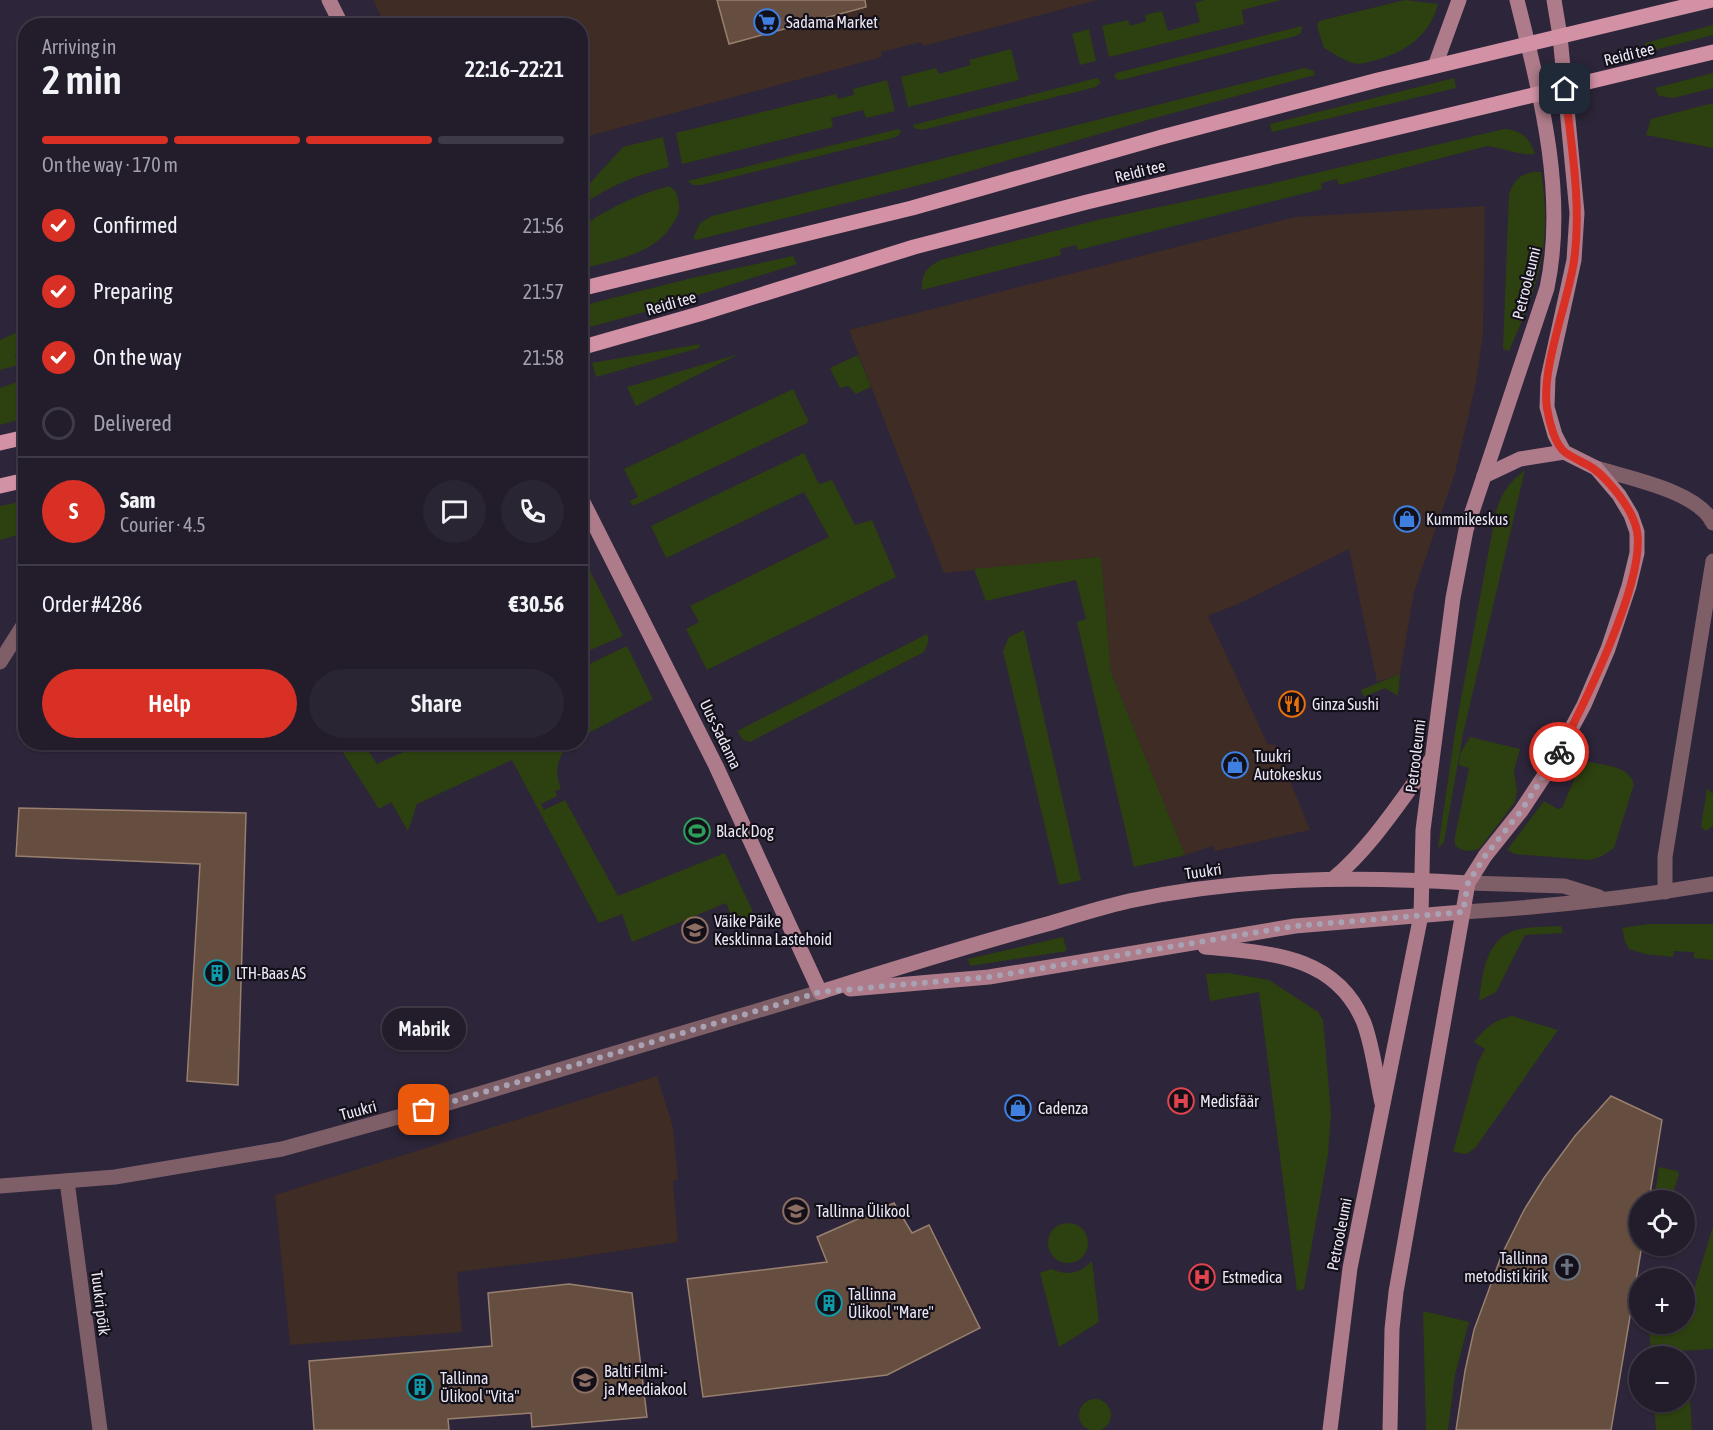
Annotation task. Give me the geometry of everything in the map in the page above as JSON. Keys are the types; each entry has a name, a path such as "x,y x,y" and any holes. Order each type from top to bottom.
{"main road":[{"name":"Reidi tee","path":"588,287 912,208 1162,137 1435,66 1712,0"},
{"name":"Reidi tee","path":"588,346 699,314 914,247 1122,194 1713,52"},
{"path":"0,444 18,439"},
{"path":"0,486 18,482"}],"street":[{"path":"329,0 338,18"},
{"path":"1435,66 1459,0"},
{"name":"Petrooleumi","path":"1332,1425 1350,1268 1421,915 1423,830 1453,598 1466,530 1547,288 1554,255 1554,195 1540,95 1517,0"},
{"path":"1554,0 1560,36 1578,213 1574,261 1548,378 1547,407 1555,435 1564,452 1596,468 1690,500 1709,515 1713,523"},
{"path":"1484,476 1520,459 1564,452"},
{"path":"1390,1430 1395,1292 1468,883 1554,761 1584,705 1604,659 1629,586 1637,553 1637,532 1631,515 1619,495 1596,468"},
{"name":"Uus-Sadama","path":"588,512 721,776 820,992"},
{"path":"1665,892 1665,857 1713,561"},
{"path":"0,662 18,634"},
{"path":"1334,878 1362,852 1432,758"},
{"name":"Tuukri","path":"0,1186 116,1177 282,1149 446,1104 967,946 1129,901 1212,888 1334,878 1564,886 1602,898"},
{"name":"Tuukri","path":"820,992 989,977 1295,926 1562,906 1602,898 1665,892 1713,884"},
{"path":"1181,945 1258,952 1290,959 1319,969 1340,985 1364,1022 1384,1108"},
{"name":"Tuukri põik","path":"67,1181 100,1430"}],"shaded area":[{"path":"373,0 1097,0 923,46 921,42 881,52 882,57 588,136 588,18 382,18"},
{"path":"1485,206 1483,334 1476,383 1455,473 1414,592 1400,674 1377,682 1349,549 1238,604 1208,616 1268,745 1275,744 1310,830 1215,851 1213,846 1185,855 1111,672 1101,557 944,573 849,330 1295,217"},
{"path":"657,1076 673,1127 678,1180 673,1181 678,1242 457,1272 462,1332 290,1345 275,1195"}],"green space":[{"path":"1205,0 1281,0 1242,10 1244,24 1109,57 1102,26 1128,20 1130,26 1146,21 1145,15 1162,11 1168,31 1200,22 1195,3"},
{"path":"1405,0 1438,4 1429,25 1407,47 1387,57 1359,64 1324,48 1317,26 1319,21"},
{"path":"1713,25 1713,35 1647,52 1645,43"},
{"path":"1302,26 1301,33 1296,36 1125,79 1118,80 1114,76 1116,73"},
{"path":"1089,29 1096,61 1080,65 1072,34"},
{"path":"1011,49 1019,80 908,107 901,77 936,68 939,74 971,65 969,60"},
{"path":"1305,68 1314,71 1315,75 936,181 696,240 693,238 700,223 712,216"},
{"path":"1713,73 1713,88 1673,98 1659,96 1655,88"},
{"path":"1097,78 1101,82 1096,87 922,130 914,128 913,125"},
{"path":"1454,78 1456,88 1272,132 1270,124"},
{"path":"887,80 895,111 866,118 863,110 831,118 833,127 682,164 676,133 836,94 838,99 854,95 853,89"},
{"path":"1713,103 1713,148 1646,135 1651,119"},
{"path":"898,129 901,131 899,135 893,138 701,185 692,185 688,181"},
{"path":"1504,129 1524,136 1535,154 1523,154 1487,146 1339,185 1337,179 1321,183 1322,189 1078,250 1076,245 1060,249 1061,255 922,290 925,272 940,260 1102,219 1273,183"},
{"path":"663,137 669,167 623,182 588,202 588,185 623,147"},
{"path":"1533,172 1541,172 1545,221 1544,243 1535,285 1509,351 1503,349 1509,194 1517,179"},
{"path":"669,186 677,194 679,210 677,218 666,233 646,249 588,267 588,223 623,203"},
{"path":"793,256 797,264 588,328 588,304"},
{"path":"18,332 18,355 15,356 18,365 0,370 0,340"},
{"path":"700,344 699,348 596,377 592,363"},
{"path":"739,354 636,406 627,387"},
{"path":"858,355 871,387 856,394 848,386 840,388 830,368"},
{"path":"18,382 18,420 0,425 0,388"},
{"path":"793,389 809,422 633,506 630,501 638,497 624,469"},
{"path":"804,453 819,484 832,480 855,525 872,520 896,577 707,670 686,629 699,622 690,606 829,537 804,492 666,558 651,526"},
{"path":"1525,470 1463,734 1444,842 1438,848 1456,726 1496,512 1507,488"},
{"path":"18,502 18,535 0,540 0,506"},
{"path":"1101,557 1111,672 1185,855 1134,867 1077,622 1086,619 1076,580 986,601 974,569"},
{"path":"588,567 623,636 588,651"},
{"path":"1024,630 1081,880 1059,885 1003,651 1009,637"},
{"path":"927,634 929,640 924,652 750,742 743,740 737,731"},
{"path":"627,646 653,699 588,733 588,665"},
{"path":"1400,674 1398,696 1385,688 1364,697 1361,690"},
{"path":"1470,737 1520,749 1514,771 1517,791 1515,802 1480,848 1466,851 1455,845 1455,837 1469,768 1459,765 1460,754"},
{"path":"341,750 368,750 377,764 408,750 565,750 560,758 557,770 561,789 555,791 557,796 541,804 544,810 565,800 618,896 725,853 756,918 735,926 726,903 632,942 622,914 599,923 512,760 417,804 408,831 391,802 379,809"},
{"path":"1590,762 1622,770 1634,784 1614,848 1590,860 1515,854 1507,850 1544,801 1558,809 1562,808 1579,768 1583,763"},
{"path":"1707,788 1713,794 1713,826 1706,831 1701,827"},
{"path":"1649,924 1713,924 1713,960 1694,958 1694,952 1674,951 1673,957 1645,954 1629,949 1622,928"},
{"path":"1561,926 1563,933 1525,935 1496,992 1479,1001 1487,960 1496,943 1513,931 1524,928"},
{"path":"1063,937 1067,951 970,966 968,959"},
{"path":"1228,973 1269,980 1318,1012 1323,1020 1331,1113 1328,1154 1304,1289 1297,1291 1259,992 1210,1001 1206,974"},
{"path":"1512,1016 1558,1030 1476,1147 1467,1154 1453,1152 1478,1062 1485,1049 1474,1042 1491,1025"},
{"path":"1659,1167 1677,1171 1679,1174 1674,1190 1656,1190"},
{"path":"1068,1223 1076,1224 1082,1229 1087,1235 1087,1251 1082,1257 1076,1262 1068,1263 1060,1262 1054,1257 1049,1251 1048,1243 1049,1235 1054,1229 1060,1224"},
{"path":"1713,1226 1713,1349 1695,1350 1695,1346 1650,1346 1650,1334 1695,1334 1695,1286"},
{"path":"1092,1261 1099,1322 1059,1347 1040,1273 1051,1269 1063,1273 1078,1271"},
{"path":"1423,1311 1469,1322 1455,1375 1448,1430 1426,1430"},
{"path":"1095,1399 1106,1404 1111,1415 1106,1426 1095,1431 1084,1426 1079,1415 1084,1404"},
{"path":"1655,1412 1691,1412 1692,1430 1656,1430"}],"building":[{"name":"Sadama Market","path":"717,0 865,0 866,7 729,44"},
{"name":"LTH-Baas AS","path":"19,808 246,813 238,1085 187,1081 200,864 16,856"},
{"name":"Tallinna metodisti kirik","path":"1611,1096 1662,1120 1651,1190 1629,1190 1629,1256 1640,1256 1638,1268 1629,1268 1629,1323 1611,1430 1456,1430 1474,1330 1502,1254 1524,1210 1575,1136"},
{"name":"Tallinna Ülikool \"Mare\"","path":"894,1203 912,1233 929,1225 980,1328 887,1375 703,1397 687,1279 827,1262 817,1237"},
{"path":"569,1284 632,1293 647,1417 532,1427 531,1413 448,1419 449,1430 314,1430 309,1361 492,1346 488,1293"}],"way so far":[{"path":"424,1110 820,992 989,977 1295,926 1463,912 1468,883 1485,856 1521,811 1559,752"}],"place":[{"name":"Sadama Market","path":"767,22"},
{"name":"Kummikeskus","path":"1407,519"},
{"name":"Ginza Sushi","path":"1292,704"},
{"name":"Tuukri Autokeskus","path":"1235,765"},
{"name":"Black Dog","path":"697,831"},
{"name":"Väike Päike Kesklinna Lastehoid","path":"695,930"},
{"name":"LTH-Baas AS","path":"217,973"},
{"name":"Medisfäär","path":"1181,1101"},
{"name":"Cadenza","path":"1018,1108"},
{"name":"Mabrik","path":"424,1110"},
{"name":"Tallinna Ülikool","path":"796,1211"},
{"name":"Tallinna metodisti kirik","path":"1567,1267"},
{"name":"Estmedica","path":"1202,1277"},
{"name":"Tallinna Ülikool \"Mare\"","path":"829,1303"},
{"name":"Balti Filmi- ja Meediakool","path":"585,1380"},
{"name":"Tallinna Ülikool \"Vita\"","path":"420,1387"}],"route":[{"path":"1559,752 1584,705 1608,649 1629,586 1637,553 1637,532 1631,515 1619,495 1596,468 1564,452 1555,435 1547,407 1548,378 1574,261 1578,213 1565,89"}]}
